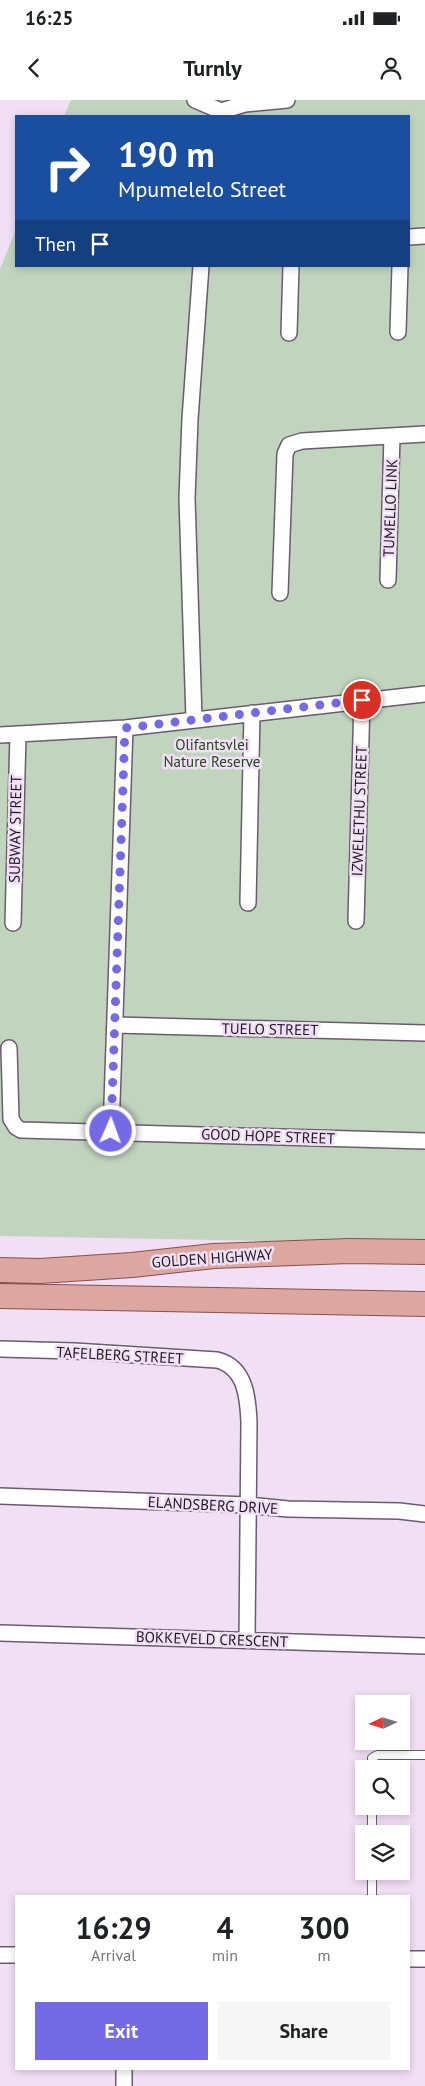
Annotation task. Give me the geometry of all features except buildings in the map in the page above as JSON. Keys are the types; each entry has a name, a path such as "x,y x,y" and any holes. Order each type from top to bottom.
{"main road":[{"name":"GOLDEN HIGHWAY","path":"0,1270 40,1271 123,1266 214,1256 349,1250 425,1252"},
{"path":"0,1296 425,1304"}],"street":[{"path":"196,100 220,109 245,104 287,100"},
{"path":"410,237 425,236"},
{"path":"194,719 187,498 190,419 201,267"},
{"path":"288,332 291,267"},
{"path":"398,332 400,267"},
{"path":"280,593 285,454 287,447 293,442 302,441 425,434"},
{"name":"TUMELLO LINK","path":"388,580 392,436"},
{"path":"0,735 125,728 425,694"},
{"name":"IZWELETHU STREET","path":"356,921 362,700"},
{"path":"248,903 252,714"},
{"path":"111,1131 125,728"},
{"name":"SUBWAY STREET","path":"13,923 18,735"},
{"name":"TUELO STREET","path":"115,1025 425,1033"},
{"name":"GOOD HOPE STREET","path":"9,1048 11,1119 16,1127 23,1130 425,1141"},
{"name":"TAFELBERG STREET","path":"0,1349 74,1351 221,1361 235,1372 243,1383 247,1394 250,1457 248,1505"},
{"name":"ELANDSBERG DRIVE","path":"0,1496 248,1505 288,1509 399,1511 425,1514"},
{"path":"247,1640 248,1505"},
{"name":"BOKKEVELD CRESCENT","path":"0,1633 425,1646"},
{"path":"0,1955 15,1955"},
{"path":"410,1959 425,1960"},
{"path":"124,2070 124,2086"}],"lane":[{"path":"372,1760 375,1755 425,1755"},
{"path":"372,1880 372,1895"}],"green space":[{"name":"Olifantsvlei Nature Reserve","path":"71,100 425,100 425,1244 0,1236 0,269 15,232 15,267 410,267 410,115 64,115"}],"route":[{"path":"111,1131 125,728 362,700"}]}
